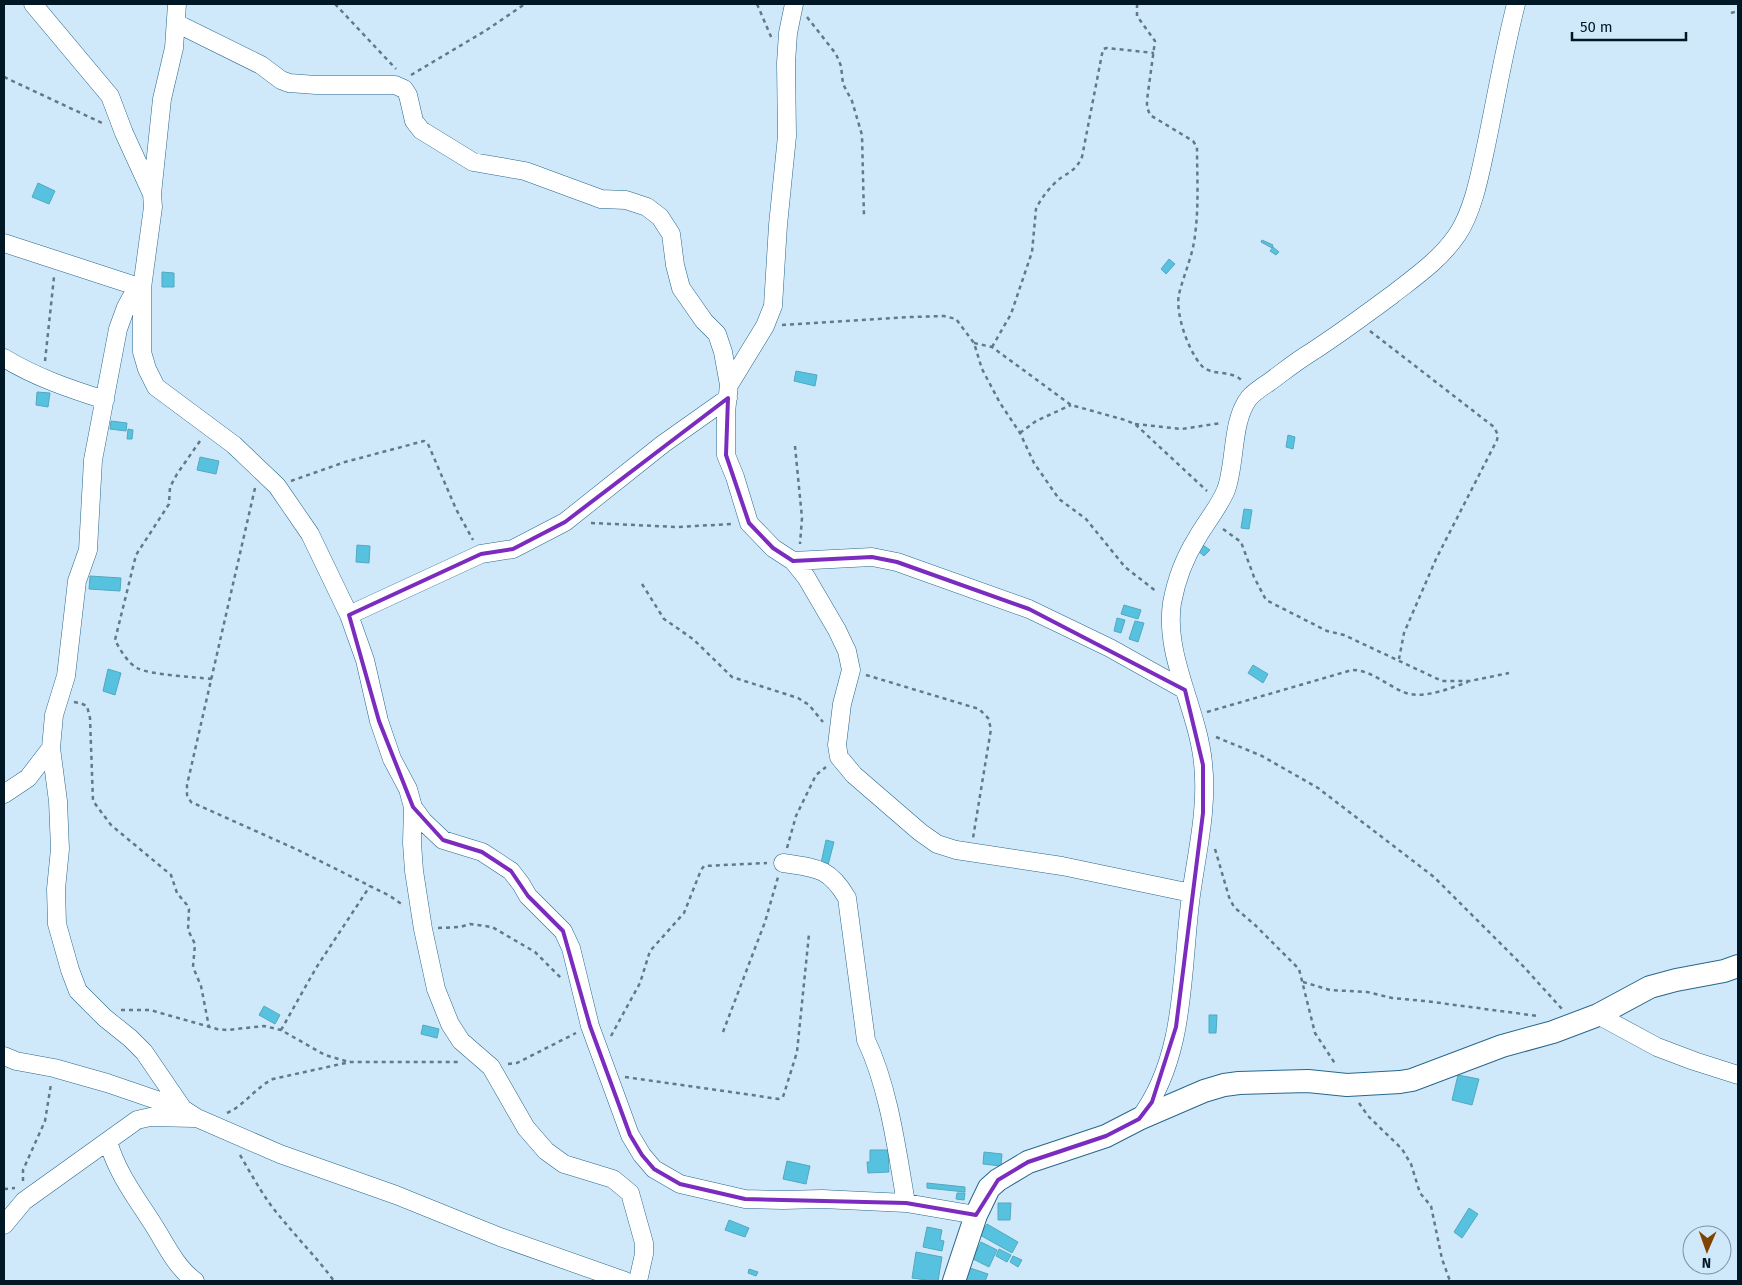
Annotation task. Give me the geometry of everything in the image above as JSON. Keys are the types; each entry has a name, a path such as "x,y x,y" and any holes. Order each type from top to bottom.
{"street":[{"path":"33,4 110,96 124,133 152,194"},
{"path":"177,4 174,48 162,100 152,194 153,207 140,288 142,352 147,368 156,387 234,445 277,486 310,534 349,615 365,660 379,720 392,759 408,789 413,808 412,844 414,871 422,925 436,989 450,1024 462,1041 488,1064 526,1128 546,1152 564,1164 613,1179 630,1193 644,1243 644,1254 638,1281"},
{"path":"1139,1120 1152,1102 1168,1062 1176,1028 1184,971 1191,893 1203,813 1203,765 1196,723 1173,643 1172,604 1183,564 1195,540 1210,519 1226,489 1240,420 1247,401 1253,394 1296,362 1358,321 1417,276 1443,254 1459,232 1476,190 1507,37 1516,4"},
{"path":"349,615 482,554 513,549 565,522 729,392 765,326 773,306 778,225 787,136 786,62 788,33 799,6"},
{"path":"176,23 261,65 281,80 289,83 316,86 400,82 408,95 414,121 421,130 473,162 524,171 601,198 626,200 646,207 660,217 671,234 675,265 681,288 704,321 717,334 723,352 729,392 726,412 726,455 749,523 773,548 796,561 837,630 847,651 851,670 842,704 838,751 854,776 937,844 956,850 1062,866 1191,893"},
{"path":"4,243 140,288"},
{"path":"140,288 126,307 118,329 93,460 88,550 77,581 66,676 54,716 51,748 58,801 60,849 56,889 57,924 78,991 96,1010 144,1052 195,1116"},
{"path":"4,358 44,378 105,400"},
{"path":"796,561 872,558 897,562 1030,609 1110,648 1185,690"},
{"path":"4,794 28,778 51,748"},
{"path":"413,808 423,821 443,840 482,852 511,871 528,896 563,931 570,948 590,1026 630,1135 642,1155 654,1169 680,1184 745,1199 822,1199 906,1203 976,1215"},
{"path":"782,863 817,868 838,883 847,898 866,1040 875,1058 883,1089 906,1203"},
{"path":"954,1281 976,1215 989,1188 998,1180 1028,1162 1106,1136 1204,1091 1239,1083 1308,1080 1350,1084 1412,1080 1502,1046 1553,1032 1598,1015 1650,987 1724,971 1738,966"},
{"path":"1598,1015 1657,1046 1694,1062 1738,1075"},
{"path":"4,1056 16,1061 54,1068 107,1083 195,1116 280,1154 396,1195 500,1237 625,1281"},
{"path":"4,1225 24,1201 137,1120 195,1116"},
{"path":"108,1142 112,1157 122,1177 177,1263 194,1281"}],"path":[{"path":"336,4 400,82 485,31 525,4"},
{"path":"757,4 769,35 786,62"},
{"path":"1137,4 1137,16 1155,41 1147,100 1150,115 1193,140 1197,147 1197,217 1194,246 1179,296 1180,316 1185,338 1192,354 1202,367 1240,378 1253,394"},
{"path":"799,6 836,54 841,66 843,84 852,101 862,134 864,217"},
{"path":"1731,13 1738,10"},
{"path":"992,347 1011,314 1032,252 1036,209 1057,182 1078,166 1082,157 1103,49 1154,53"},
{"path":"4,77 124,133"},
{"path":"44,378 56,260"},
{"path":"765,326 944,316 956,319 974,343 982,369 1000,403 1020,433 1034,463 1059,499 1086,519 1125,566 1172,604"},
{"path":"1358,321 1494,427 1498,435 1436,559 1404,633 1398,659"},
{"path":"974,343 992,347 1071,404 1135,424 1182,429 1240,420"},
{"path":"1020,433 1036,421 1071,404"},
{"path":"1135,424 1219,502"},
{"path":"210,427 170,487 169,504 136,555 116,640 120,650 137,668 150,672 212,679"},
{"path":"277,486 345,462 424,441 428,444 456,509 482,554"},
{"path":"795,446 802,518 796,561"},
{"path":"260,469 188,785 187,795 191,802 298,850 370,886 400,902 422,925 460,927 470,924 492,928 535,952 563,980"},
{"path":"1210,519 1241,542 1254,577 1266,600 1328,631 1344,635 1442,680 1470,682"},
{"path":"565,522 677,527 749,523"},
{"path":"642,584 664,619 693,639 732,677 798,698 810,704 819,716 838,751 816,775 796,816 765,922 723,1032"},
{"path":"851,670 979,710 988,718 991,729 971,851"},
{"path":"1196,723 1352,670 1362,670 1406,693 1418,695 1443,691 1470,682 1509,673"},
{"path":"58,700 80,702 87,706 90,718 93,801 111,825 171,875 177,893 189,909 188,930 195,944 194,968 201,986 209,1027"},
{"path":"1196,723 1262,756 1318,788 1434,877 1523,966 1564,1012"},
{"path":"1215,849 1229,897 1234,907 1298,970 1303,982 1315,1033 1350,1084 1368,1116 1402,1149 1411,1164 1420,1193 1431,1206 1442,1259 1450,1281"},
{"path":"601,1055 640,982 650,951 684,914 704,866 782,863"},
{"path":"282,1030 316,968 370,886"},
{"path":"608,1075 760,1096 783,1097 797,1052 808,934"},
{"path":"1303,982 1330,990 1366,992 1392,998 1546,1017"},
{"path":"96,1010 150,1010 226,1030 264,1026 282,1030 325,1055 350,1062"},
{"path":"195,1116 230,1112 266,1083 274,1079 350,1062 517,1063 590,1026"},
{"path":"24,1201 23,1170 45,1121 54,1068"},
{"path":"238,1151 259,1187 281,1218 315,1256 334,1281"}],"highlighted area":[{"path":"728,398 726,455 749,523 773,548 793,561 872,557 897,562 1029,609 1185,690 1203,765 1203,813 1176,1027 1152,1102 1139,1119 1106,1136 1028,1162 998,1180 976,1215 906,1203 745,1199 714,1193 680,1184 654,1169 642,1155 630,1135 590,1026 563,931 528,896 511,871 482,852 443,840 413,807 379,721 349,615 481,554 513,549 565,522"}],"building":[{"path":"38,183 55,191 49,204 32,197"},
{"path":"1262,240 1273,245 1272,248 1261,242"},
{"path":"1273,247 1279,252 1276,255 1270,251"},
{"path":"1169,259 1175,264 1166,274 1161,269"},
{"path":"162,272 174,273 174,287 162,287"},
{"path":"796,371 817,375 815,386 794,381"},
{"path":"37,392 50,393 48,407 36,405"},
{"path":"111,421 127,423 126,431 110,429"},
{"path":"128,429 133,430 132,439 127,439"},
{"path":"1288,435 1295,437 1293,449 1286,447"},
{"path":"200,457 219,461 216,474 197,470"},
{"path":"1244,509 1252,510 1249,529 1241,528"},
{"path":"357,545 370,546 369,563 356,562"},
{"path":"1203,545 1210,550 1204,556 1198,551"},
{"path":"90,576 121,578 120,591 89,589"},
{"path":"1124,605 1141,610 1138,619 1121,614"},
{"path":"1117,618 1125,620 1121,633 1114,631"},
{"path":"1135,621 1144,623 1138,642 1129,639"},
{"path":"1253,665 1268,674 1263,683 1248,673"},
{"path":"108,669 121,673 115,695 103,691"},
{"path":"826,840 834,842 828,865 821,863"},
{"path":"264,1006 280,1015 275,1024 259,1015"},
{"path":"1209,1015 1217,1015 1216,1033 1209,1033"},
{"path":"423,1025 439,1029 437,1038 421,1034"},
{"path":"1458,1075 1479,1079 1472,1105 1452,1100"},
{"path":"870,1150 888,1150 889,1172 868,1173 867,1162 870,1162"},
{"path":"984,1152 1002,1154 1001,1166 983,1164"},
{"path":"787,1161 810,1166 806,1184 783,1179"},
{"path":"927,1183 965,1187 965,1192 927,1188"},
{"path":"957,1193 965,1193 964,1200 956,1199"},
{"path":"998,1203 1011,1203 1010,1220 998,1220"},
{"path":"1469,1208 1478,1214 1462,1238 1454,1232"},
{"path":"729,1220 749,1228 745,1237 725,1230"},
{"path":"987,1224 1018,1242 1012,1253 980,1235"},
{"path":"927,1227 942,1230 940,1240 944,1241 942,1251 923,1247"},
{"path":"981,1242 997,1250 989,1267 973,1259"},
{"path":"999,1249 1011,1255 1007,1262 996,1256"},
{"path":"916,1252 942,1257 938,1281 912,1278"},
{"path":"1013,1256 1022,1260 1018,1267 1010,1262"},
{"path":"970,1268 988,1274 985,1281 965,1281"},
{"path":"749,1269 758,1272 756,1276 748,1273"}]}
